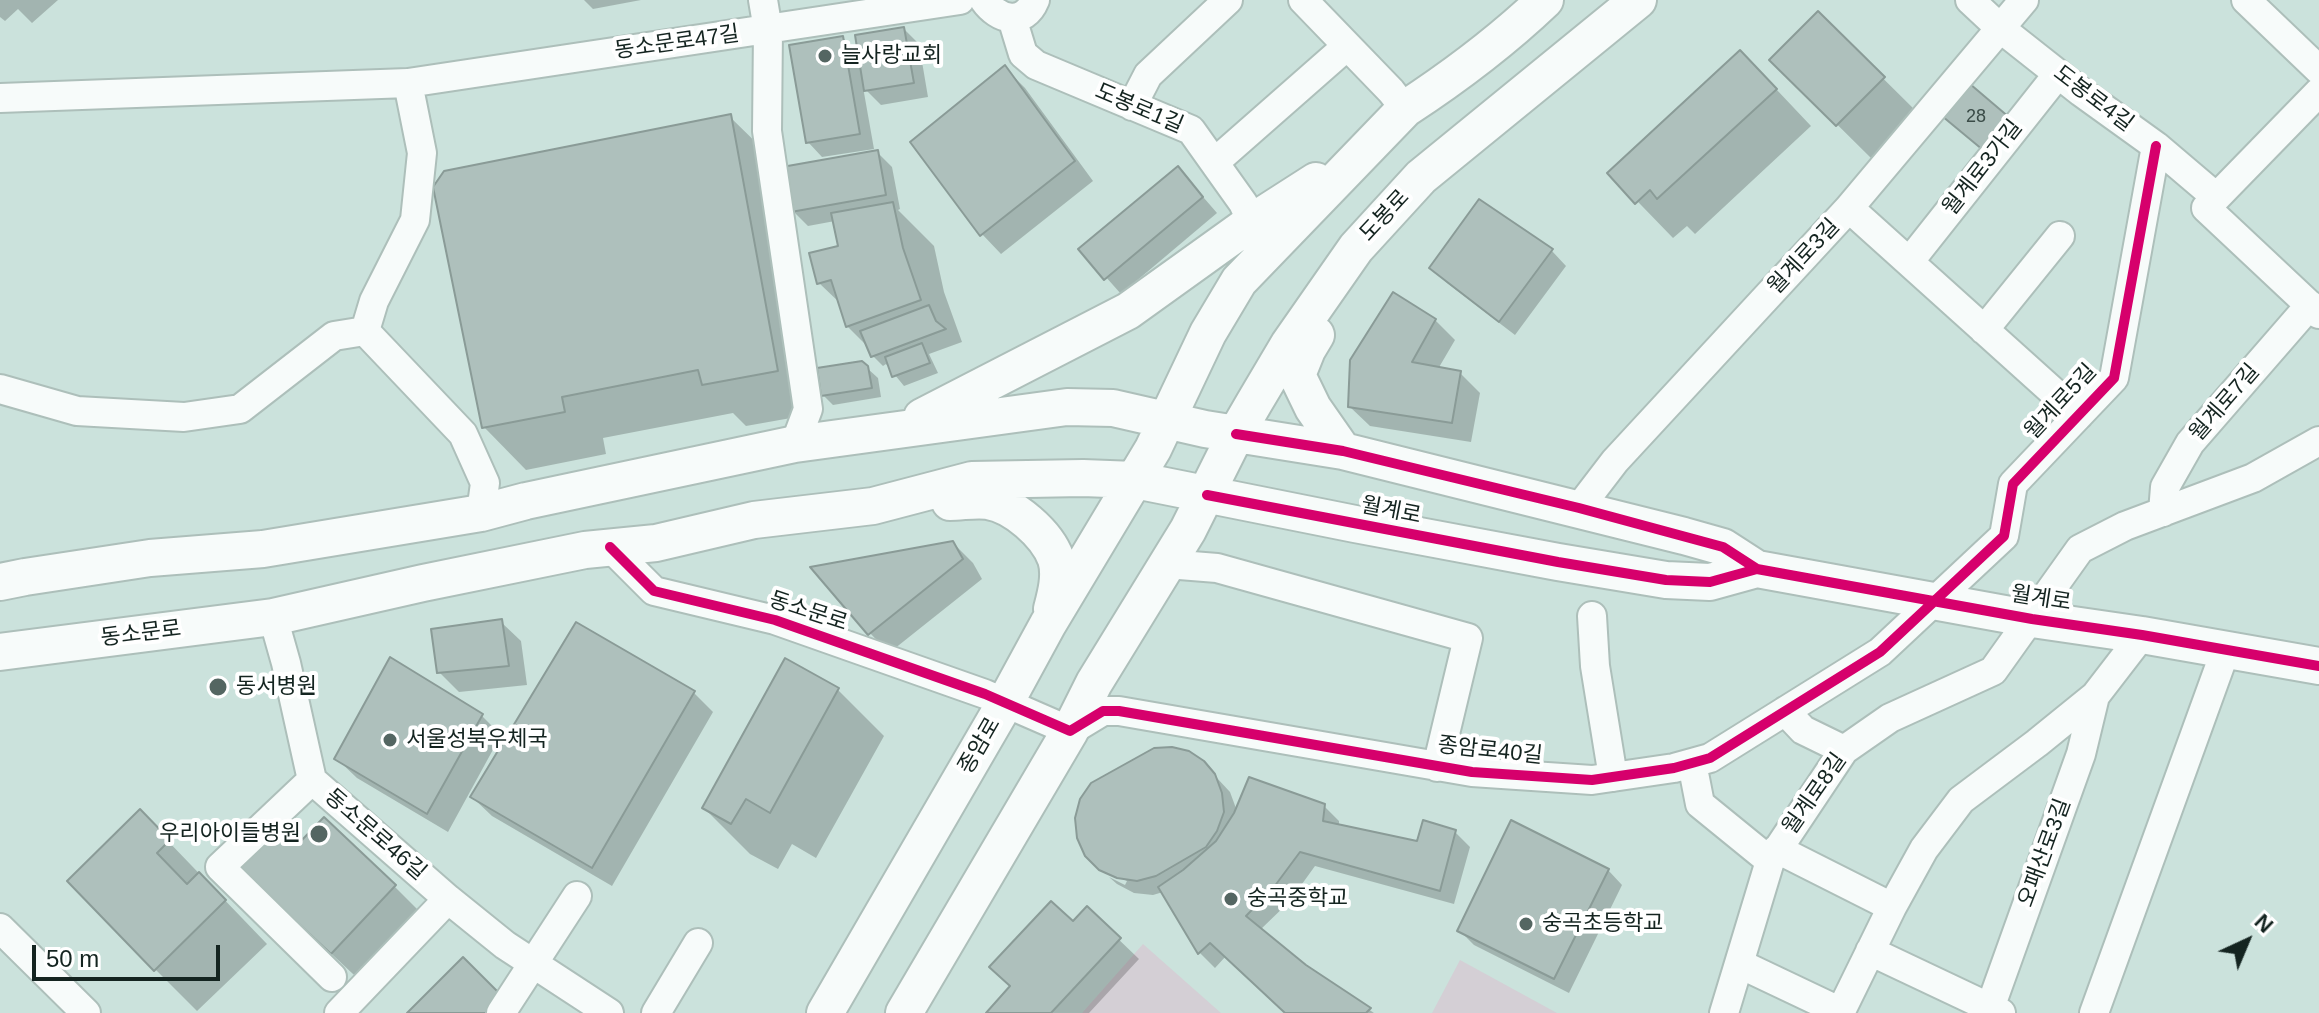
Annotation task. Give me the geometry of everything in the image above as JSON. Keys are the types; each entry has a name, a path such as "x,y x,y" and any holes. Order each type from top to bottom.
{"main road":[{"name":"도봉로","path":"1207,495 1236,434 1289,344 1356,248 1421,177 1638,0"},
{"path":"1135,480 1208,333 1239,281 1405,109 1435,89 1528,6"},
{"path":"889,431 942,408 1128,311 1252,222 1364,149"},
{"path":"1343,451 1313,408 1297,375 1307,350 1348,282 1421,177"},
{"path":"0,582 150,558 263,549 481,513 795,444 1067,407 1113,408 1236,434"},
{"name":"월계로","path":"1236,434 1343,451 1579,508 1723,547 1757,569 2032,619 2319,666"},
{"name":"동소문로","path":"0,652 273,617 585,550 656,543 754,520 873,506 972,480 1135,480 1207,495"},
{"name":"종암로","path":"825,1013 1048,624 1135,480"},
{"path":"904,1013 1070,731 1094,683 1207,495"},
{"name":"월계로","path":"1207,495 1543,560 1666,580 1710,582 1757,569"},
{"path":"873,506 988,501 1019,513 1035,527 1056,560 1057,589 1048,624"}],"street":[{"path":"763,0 768,30 960,0"},
{"path":"984,0 1000,16 1012,18 1023,15 1035,0"},
{"path":"1132,106 1148,75 1228,0"},
{"path":"1303,0 1405,109"},
{"name":"도봉로4길","path":"1970,0 2000,28 2156,146 2216,197"},
{"name":"월계로3길","path":"1579,508 1615,461 1849,208 2024,0"},
{"path":"2246,0 2319,70"},
{"name":"도봉로1길","path":"1012,18 1023,54 1036,65 1191,130 1243,203 1252,222"},
{"name":"동소문로47길","path":"0,98 408,83 768,30 767,131 808,409 795,444"},
{"path":"1215,162 1347,46"},
{"name":"월계로3가길","path":"1909,262 2058,74"},
{"path":"365,331 374,301 415,220 422,153 408,83"},
{"path":"2314,309 2206,208 2319,92"},
{"name":"월계로5길","path":"1934,599 2004,536 2013,484 2114,378 2156,146"},
{"path":"1849,208 2079,415"},
{"path":"1984,330 2060,236"},
{"name":"월계로7길","path":"2163,512 2165,487 2190,443 2314,309"},
{"path":"0,389 77,411 184,417 240,409 334,336 365,331"},
{"path":"365,331 463,434 485,483 481,513"},
{"path":"2032,619 2080,549 2125,526 2253,478 2319,441"},
{"name":"동소문로","path":"610,547 654,591 775,620 1005,703"},
{"path":"1167,564 1217,568 1468,638 1437,767"},
{"name":"종암로40길","path":"1070,731 1103,711 1119,711 1472,772 1592,780 1613,777 1710,758 1880,652 1934,599"},
{"path":"1592,616 1595,666 1613,777"},
{"name":"동소문로46길","path":"273,617 312,780 505,945 609,1013"},
{"name":"월계로8길","path":"1724,1013 1774,855 1844,750 1890,718 1993,671 2032,619"},
{"name":"오패산로3길","path":"1740,964 1841,1012 1924,849 1961,800 2095,696 2142,635"},
{"path":"2094,1013 2226,649"},
{"name":"오패산로3길","path":"1870,951 1995,1010 2081,754 2095,696"},
{"path":"1005,703 1070,731"},
{"path":"1785,711 1803,730 1844,750"},
{"path":"1692,763 1700,804 1774,855 1892,907"},
{"path":"312,780 216,871 332,977"},
{"path":"501,1013 577,896"},
{"path":"339,1013 448,899"},
{"path":"0,928 86,1013"},
{"path":"656,1013 698,943"}],"shaded area":[{"path":"1143,944 1221,1013 1082,1013"},
{"path":"1460,960 1557,1013 1432,1013"}],"building":[{"path":"1818,11 1885,77 1836,126 1769,60"},
{"path":"904,27 914,83 864,91 855,35"},
{"path":"843,36 860,134 806,143 789,45"},
{"path":"1740,50 1777,89 1657,199 1650,190 1635,204 1607,173"},
{"path":"1005,65 1075,161 980,236 910,142"},
{"path":"1970,84 2010,118 1983,150 1942,116"},
{"path":"731,114 778,371 702,385 698,370 562,397 565,412 482,428 433,187 444,171"},
{"path":"878,150 886,195 791,212 782,167"},
{"path":"1178,166 1203,197 1104,280 1078,249"},
{"path":"1479,199 1553,249 1499,322 1429,268"},
{"path":"893,202 903,248 921,300 846,327 831,280 817,284 809,253 838,246 831,213"},
{"path":"1393,292 1436,319 1412,362 1461,371 1452,423 1348,407 1350,360"},
{"path":"929,305 936,321 946,329 871,357 860,331"},
{"path":"922,343 930,363 892,377 885,357"},
{"path":"862,361 868,366 872,388 821,396 817,368"},
{"path":"953,541 963,559 868,635 810,567"},
{"path":"502,619 509,666 437,673 431,629"},
{"path":"576,622 695,691 592,868 470,797"},
{"path":"390,657 483,714 427,814 334,759"},
{"path":"785,658 839,688 770,813 746,799 731,824 702,808"},
{"path":"1172,747 1189,751 1204,761 1215,774 1222,793 1224,812 1217,831 1206,847 1156,876 1137,881 1117,878 1099,870 1085,856 1077,838 1075,818 1080,799 1091,783 1154,748"},
{"path":"1249,777 1325,804 1323,821 1417,841 1423,820 1456,830 1440,891 1300,852 1274,887 1246,916 1306,965 1371,1008 1366,1013 1285,1013 1210,943 1198,954 1158,887 1216,841 1234,813"},
{"path":"140,809 170,840 157,853 187,884 199,872 226,900 154,971 67,881"},
{"path":"324,817 396,885 331,954 238,867 280,822 301,841"},
{"path":"1511,820 1609,869 1554,979 1457,931"},
{"path":"1051,901 1073,921 1087,906 1121,938 1051,1013 986,1013 1010,986 989,967"},
{"path":"463,957 503,997 487,1013 407,1013"}],"cycle path":[{"path":"610,547 654,591 775,620 985,694 1070,731 1103,711 1119,711 1472,772 1592,780 1674,768 1710,758 1880,652 2004,536 2013,484 2114,378 2156,146"},
{"path":"1236,434 1343,451 1579,508 1723,547 1757,569 2032,619 2319,666"},
{"path":"1207,495 1666,580 1710,582 1757,569"}],"place":[{"name":"늘사랑교회","path":"825,56"},
{"name":"동서병원","path":"218,687"},
{"name":"서울성북우체국","path":"390,740"},
{"name":"우리아이들병원","path":"319,834"},
{"name":"숭곡중학교","path":"1231,899"},
{"name":"숭곡초등학교","path":"1526,924"}]}
